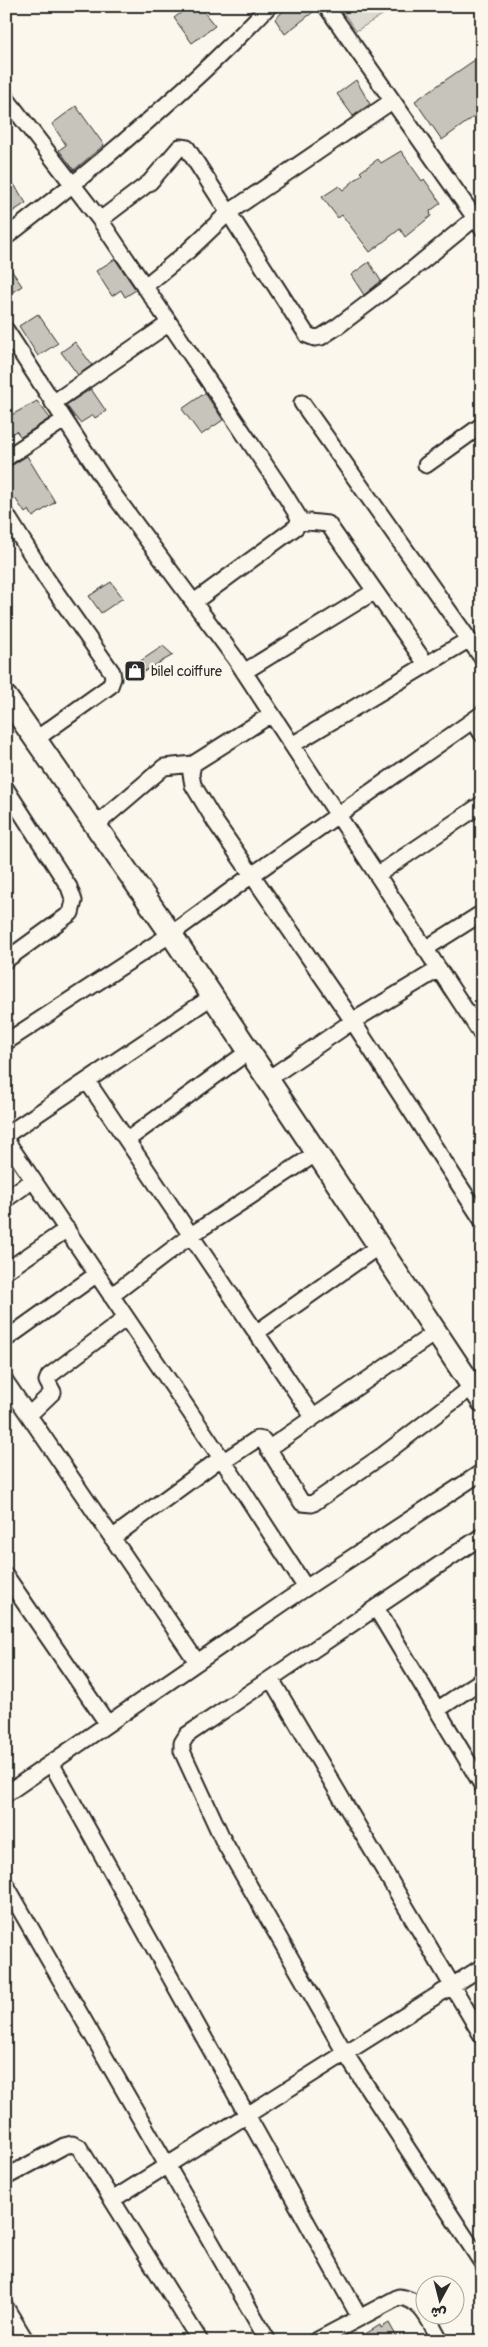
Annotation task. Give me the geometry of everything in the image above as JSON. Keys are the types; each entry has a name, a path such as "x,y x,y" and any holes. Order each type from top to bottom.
{"street":[{"path":"6,237 72,186 182,90 269,6"},
{"path":"100,220 150,182 177,150 184,147 192,154 228,213 308,335 315,338 321,337 478,223 326,6"},
{"path":"144,287 228,213 392,101"},
{"path":"9,105 100,220 168,324 280,487 299,521"},
{"path":"54,403 168,324"},
{"path":"6,330 111,491 244,672 482,1036"},
{"path":"302,402 482,658"},
{"path":"6,458 64,420"},
{"path":"426,465 482,425"},
{"path":"6,514 46,578 112,672 113,678 110,686 36,739"},
{"path":"299,521 328,524 426,664"},
{"path":"194,602 278,542 296,528 299,521"},
{"path":"244,672 375,591"},
{"path":"292,745 468,640"},
{"path":"6,697 213,996 477,1394 312,1504 302,1503 263,1440 256,1439 222,1459 112,1538"},
{"path":"96,825 164,767 193,764 272,714"},
{"path":"6,1042 171,934 477,717 482,734"},
{"path":"193,764 191,774 193,784 216,823 352,1020 482,1220"},
{"path":"6,789 69,887 74,901 71,913 6,960"},
{"path":"376,874 482,804"},
{"path":"425,949 482,913"},
{"path":"268,1079 352,1020 438,970"},
{"path":"6,1136 213,996"},
{"path":"127,1140 249,1051"},
{"path":"86,1081 192,1235 313,1418"},
{"path":"6,1140 222,1459 306,1588"},
{"path":"111,1296 192,1235 317,1153"},
{"path":"6,1199 33,1180"},
{"path":"6,1271 66,1229"},
{"path":"256,1333 379,1246"},
{"path":"6,1339 97,1274"},
{"path":"29,1415 53,1392 47,1381 49,1376 126,1318"},
{"path":"268,1449 436,1332"},
{"path":"6,1382 197,1662"},
{"path":"8,1788 51,1763 306,1588 482,1472"},
{"path":"482,1536 187,1735 182,1743 182,1750 223,1840 345,2053 482,2263"},
{"path":"6,1576 107,1723"},
{"path":"376,1608 482,1785"},
{"path":"271,1679 482,2036"},
{"path":"437,1710 482,1680"},
{"path":"51,1763 360,2316"},
{"path":"6,1885 268,2341"},
{"path":"112,2200 482,1967"},
{"path":"6,2176 64,2146 72,2144 79,2147 200,2341"},
{"path":"316,2341 331,2337 360,2316 392,2299 407,2297 419,2306 441,2341"},
{"path":"6,2308 26,2341"}],"shaded area":[{"path":"339,6 397,6 356,31"}],"building":[{"path":"190,6 199,6 215,26 192,43 174,18"},
{"path":"289,6 317,6 317,9 285,34 275,19"},
{"path":"482,55 482,111 442,140 415,101"},
{"path":"356,80 370,104 353,116 337,94"},
{"path":"76,106 104,145 74,170 59,150 66,145 52,124"},
{"path":"401,151 422,181 424,179 441,203 430,211 431,216 405,237 400,229 370,252 342,215 338,218 322,197 339,186 343,190 362,174 360,172 378,159 381,163"},
{"path":"6,172 26,203 6,216"},
{"path":"115,259 136,290 125,297 121,290 112,296 96,271"},
{"path":"6,262 22,286 6,296"},
{"path":"369,262 381,281 364,295 351,275"},
{"path":"38,314 58,343 38,356 19,326"},
{"path":"75,342 92,365 78,375 61,352"},
{"path":"91,389 106,411 95,418 93,415 80,423 66,405"},
{"path":"205,393 223,420 201,435 182,409"},
{"path":"37,401 50,418 21,437 16,431 6,437 6,418"},
{"path":"27,456 55,502 33,517 29,510 25,513 15,498 9,505 6,505 6,469"},
{"path":"111,582 123,598 101,613 89,596"},
{"path":"163,646 173,655 138,675 133,666"},
{"path":"389,2323 399,2341 354,2341 380,2325 381,2328"}],"place":[{"name":"bilel coiffure","path":"135,671"}]}
